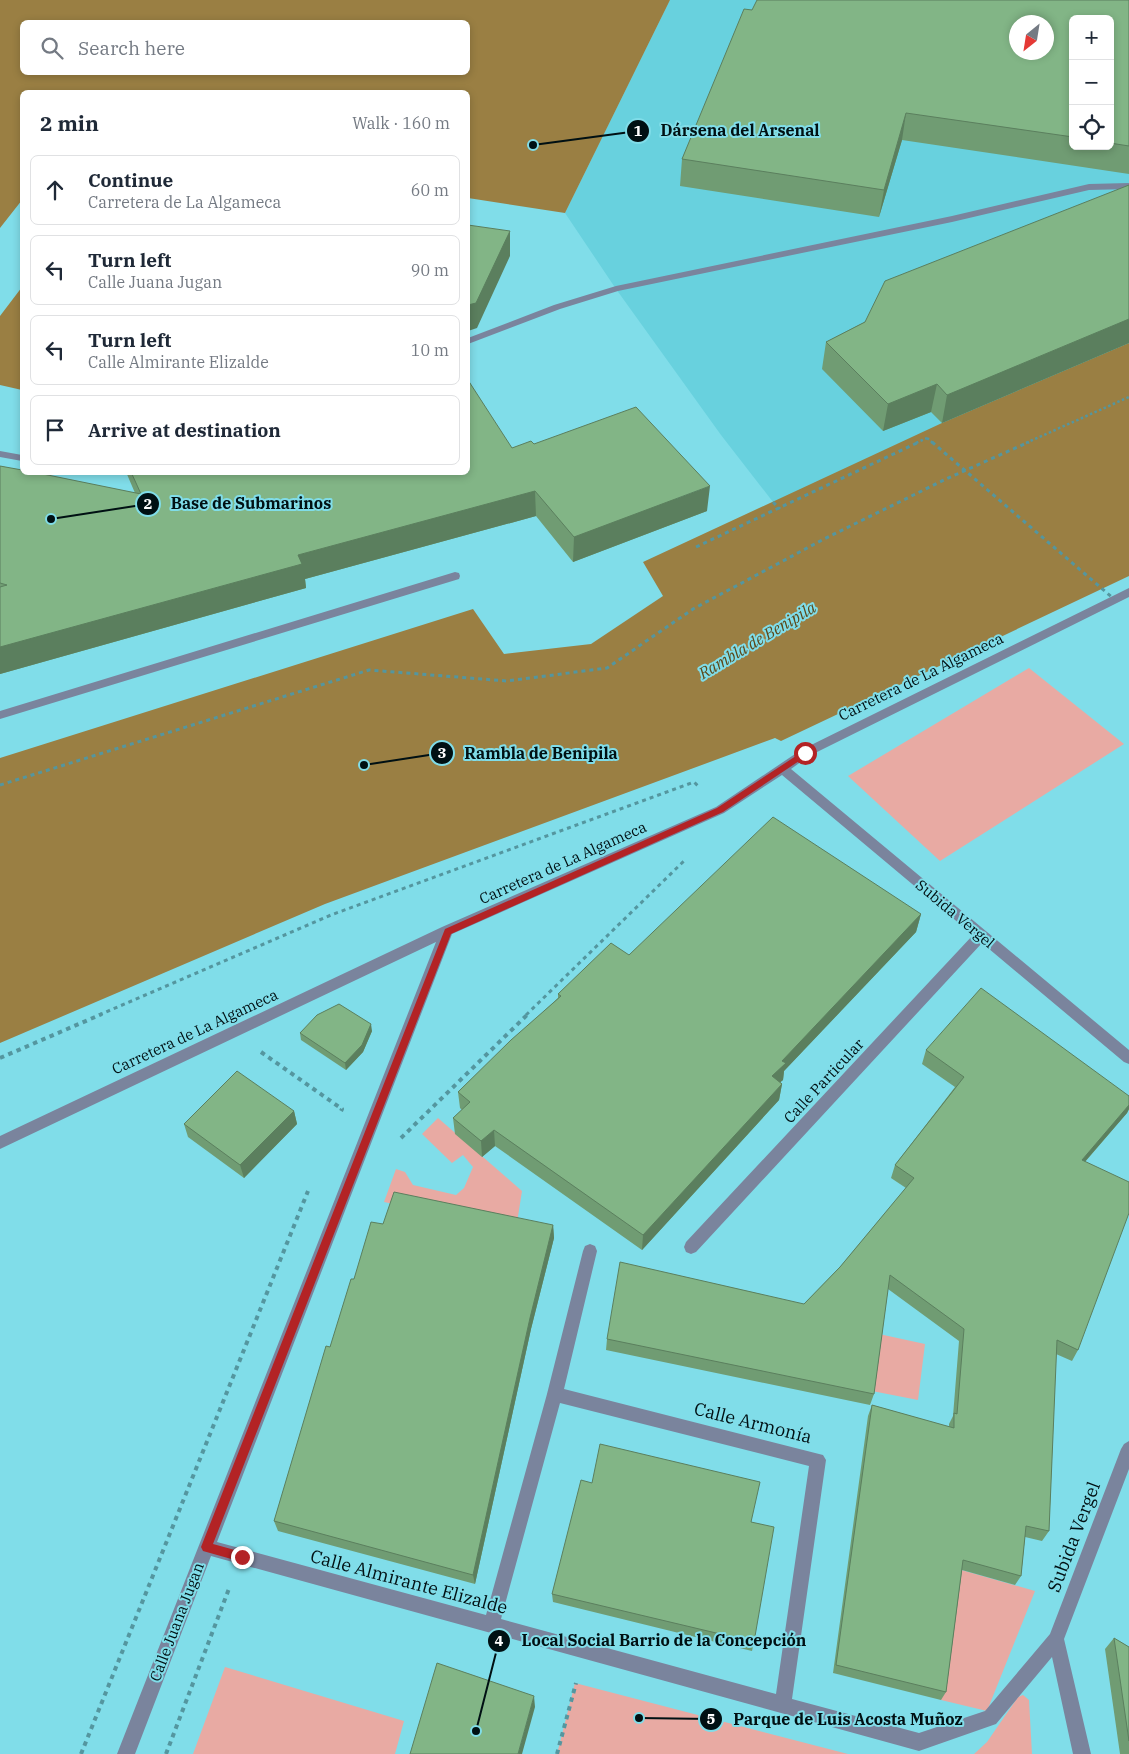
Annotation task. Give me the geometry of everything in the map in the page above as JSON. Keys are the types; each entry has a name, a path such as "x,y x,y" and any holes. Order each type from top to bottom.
{"street":[{"path":"470,340 556,307 616,289 952,219 1089,187 1129,186"},
{"path":"0,454 20,458"},
{"path":"0,715 455,576"},
{"name":"Carretera de La Algameca","path":"0,1143 448,931 720,810 805,753 1129,592"},
{"name":"Subida Vergel","path":"782,768 1129,1058"},
{"name":"Calle Juana Jugan","path":"126,1754 448,931"},
{"name":"Calle Particular","path":"691,1247 981,936"},
{"path":"492,1626 590,1251"},
{"name":"Calle Armonía","path":"554,1394 818,1460 783,1704"},
{"name":"Subida Vergel","path":"1056,1639 1129,1448"},
{"name":"Calle Almirante Elizalde","path":"207,1547 783,1704 919,1748"},
{"path":"919,1748 990,1718 1056,1639"},
{"path":"1056,1639 1082,1754"}],"path":[{"path":"0,785 369,670 507,681 607,668 693,610 824,539 946,479 1129,397"},
{"path":"696,548 928,438 1114,599"},
{"path":"773,502 780,509"},
{"path":"0,1058 331,915 694,782"},
{"path":"394,1144 687,858"},
{"path":"258,1050 342,1110 338,1119"},
{"path":"81,1754 312,1183"},
{"path":"166,1754 242,1557"},
{"path":"557,1754 576,1683 585,1685"}],"shaded area":[{"path":"670,0 1129,0 1129,343 773,502 721,435 616,289 565,213"},
{"path":"1029,668 1124,744 940,861 848,776"},
{"path":"438,1118 522,1191 516,1229 384,1202 396,1169 405,1172 413,1185 456,1195 464,1188 473,1167 463,1155 452,1163 422,1134"},
{"path":"879,1334 925,1344 918,1400 872,1391"},
{"path":"958,1569 1035,1591 987,1711 941,1700"},
{"path":"225,1667 404,1721 395,1754 193,1754"},
{"path":"575,1683 848,1754 557,1754"},
{"path":"1023,1695 1029,1700 1032,1754 974,1754 987,1742 1018,1697"}],"water":[{"path":"0,0 670,0 565,213 470,198 470,90 20,90 20,203 0,228"},
{"path":"20,290 20,390 0,385 0,316"},
{"path":"1129,343 1129,576 781,741 775,738 325,904 0,1043 0,758 473,609 504,654 591,644 663,596 643,562 942,423"}],"building":[{"path":"757,0 1129,0 1129,146 1114,144 1114,15 1069,15 1069,136 906,113 884,190 682,159 744,9 752,10"},
{"path":"1129,185 1129,319 947,395 937,384 888,404 826,342 865,322 885,281"},
{"path":"470,225 510,231 476,303 470,304"},
{"path":"470,383 512,448 531,441 534,444 636,407 710,486 574,537 535,491 298,555 302,564 0,647 0,587 7,585 0,583 0,466 20,470 20,475 48,475 141,494 132,475 470,475"},
{"path":"773,817 921,914 782,1061 786,1063 772,1076 782,1084 643,1235 494,1130 481,1141 453,1118 470,1102 458,1092 511,1040 561,996 558,994 611,943 629,955"},
{"path":"981,988 1129,1096 1129,1105 1082,1160 1129,1182 1129,1213 1078,1350 1057,1340 1049,1531 1026,1526 1021,1576 963,1560 946,1692 836,1665 872,1405 954,1428 954,1413 957,1414 964,1329 890,1275 874,1394 607,1339 620,1262 804,1304 840,1267 914,1178 895,1165 964,1077 926,1050"},
{"path":"339,1004 371,1024 362,1045 345,1063 300,1033 317,1015"},
{"path":"237,1071 294,1111 240,1165 184,1124"},
{"path":"394,1192 553,1225 530,1318 473,1575 274,1521 326,1346 330,1347 351,1279 354,1279 371,1222 383,1224"},
{"path":"600,1444 760,1482 751,1522 774,1527 754,1642 552,1594 581,1480 592,1483"},
{"path":"1114,1638 1129,1647 1129,1741"},
{"path":"437,1663 534,1696 518,1754 410,1754"}],"place":[{"name":"Dársena del Arsenal","path":"533,145"},
{"name":"Base de Submarinos","path":"51,519"},
{"name":"Rambla de Benipila","path":"364,765"},
{"name":"Parque de Luis Acosta Muñoz","path":"639,1718"},
{"name":"Local Social Barrio de la Concepción","path":"476,1731"}],"route":[{"path":"242,1557 207,1547 448,931 720,810 805,753"}]}
